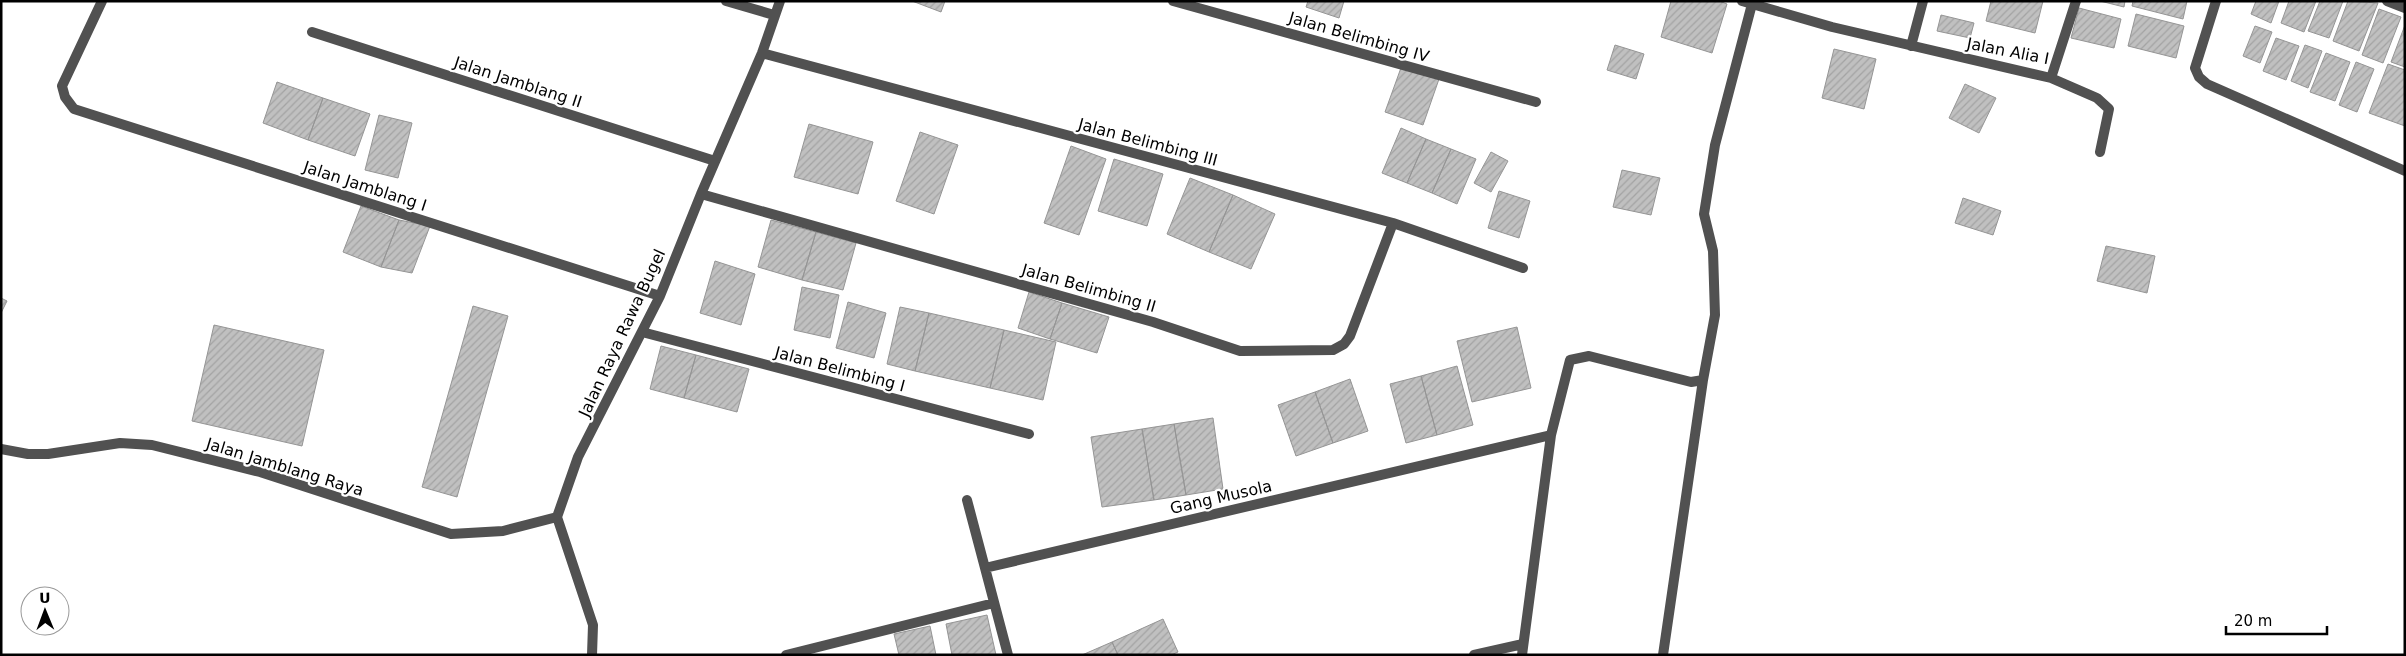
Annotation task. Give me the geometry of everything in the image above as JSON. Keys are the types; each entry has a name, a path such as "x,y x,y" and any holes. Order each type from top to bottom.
{"street":[{"name":"Jalan Jamblang I","path":"102,1 62,86 65,97 74,109 660,296"},
{"path":"726,1 774,16"},
{"name":"Jalan Raya Rawa Bugel","path":"558,517 578,457 660,296 701,194 762,53 780,1"},
{"name":"Jalan Belimbing IV","path":"1173,1 1536,102"},
{"path":"1911,46 1923,1"},
{"name":"Jalan Alia I","path":"1747,3 1911,46 2051,78 2076,1"},
{"path":"2216,1 2195,68 2199,77 2207,84 2405,171"},
{"path":"2387,1 2405,8"},
{"path":"1663,655 1703,380 1715,315 1713,251 1704,214 1715,145 1747,3"},
{"name":"Jalan Jamblang II","path":"312,32 715,161"},
{"name":"Jalan Belimbing III","path":"762,53 1393,223 1523,268"},
{"path":"2051,78 2097,98 2108,109 2100,152"},
{"name":"Jalan Belimbing II","path":"701,194 1153,322 1240,351 1333,350 1344,344 1350,336 1393,223"},
{"name":"Jalan Belimbing I","path":"642,332 1029,434"},
{"path":"1522,655 1551,435 1570,360 1589,356 1691,382 1703,380"},
{"name":"Gang Musola","path":"985,568 1551,435"},
{"name":"Jalan Jamblang Raya","path":"1,449 28,454 48,454 120,443 152,444 260,472 451,534 502,531 558,517"},
{"path":"967,500 1008,655"},
{"path":"558,517 593,625 592,655"},
{"path":"786,655 994,603"},
{"path":"1474,655 1523,644"}],"building":[{"path":"912,1 945,1 941,12"},
{"path":"1308,1 1344,1 1339,18 1306,7"},
{"path":"1671,1 1719,1 1727,4 1712,53 1661,37"},
{"path":"1991,1 2043,1 2035,33 1986,21"},
{"path":"2100,1 2125,1 2124,7"},
{"path":"2133,1 2187,1 2183,19 2132,6"},
{"path":"2256,1 2279,1 2271,23 2251,14"},
{"path":"2289,1 2316,1 2304,32 2281,23"},
{"path":"2320,1 2343,1 2329,38 2308,31"},
{"path":"2348,1 2378,3 2359,51 2333,41"},
{"path":"2079,8 2121,19 2114,48 2071,38"},
{"path":"2379,9 2401,17 2383,63 2362,55"},
{"path":"2136,14 2184,26 2176,58 2128,46"},
{"path":"1941,15 1974,23 1970,38 1937,31"},
{"path":"2405,25 2405,67 2391,62"},
{"path":"2255,26 2272,32 2260,63 2243,56"},
{"path":"2276,38 2299,46 2286,80 2263,71"},
{"path":"1615,45 1644,54 1636,79 1607,70"},
{"path":"2305,45 2322,51 2308,88 2291,81"},
{"path":"1834,49 1876,59 1864,109 1822,98"},
{"path":"2326,53 2350,62 2335,101 2310,92"},
{"path":"2356,62 2374,69 2357,112 2339,105"},
{"path":"2388,64 2405,70 2405,126 2369,113"},
{"path":"1402,65 1439,79 1423,125 1385,112"},
{"path":"277,82 323,98 308,140 263,123"},
{"path":"1965,84 1996,98 1979,133 1949,118"},
{"path":"323,98 370,114 355,156 308,140"},
{"path":"379,115 412,123 398,178 365,170"},
{"path":"809,124 873,142 858,194 794,177"},
{"path":"1401,128 1426,139 1407,183 1382,173"},
{"path":"920,132 958,145 934,214 896,201"},
{"path":"1426,139 1451,149 1432,193 1407,183"},
{"path":"1071,146 1106,159 1079,235 1044,223"},
{"path":"1451,149 1476,159 1457,204 1432,193"},
{"path":"1491,152 1508,161 1491,192 1474,183"},
{"path":"1114,159 1163,174 1147,226 1098,211"},
{"path":"1622,170 1660,178 1651,215 1613,207"},
{"path":"1190,178 1233,195 1209,252 1167,234"},
{"path":"1499,191 1530,201 1519,238 1488,228"},
{"path":"1233,195 1275,214 1251,269 1209,252"},
{"path":"1963,198 2001,211 1993,235 1955,223"},
{"path":"361,206 399,220 381,267 343,252"},
{"path":"399,220 430,226 412,273 381,267"},
{"path":"771,220 816,232 802,280 758,267"},
{"path":"816,232 856,243 843,290 802,280"},
{"path":"2106,246 2155,256 2147,293 2097,281"},
{"path":"715,261 755,274 741,325 700,313"},
{"path":"802,287 839,295 830,338 794,330"},
{"path":"1029,292 1062,303 1050,339 1018,328"},
{"path":"1,298 7,301 1,313"},
{"path":"848,302 886,313 874,358 836,348"},
{"path":"1062,303 1109,317 1097,353 1050,339"},
{"path":"473,306 508,316 457,497 422,487"},
{"path":"900,307 929,313 915,371 887,364"},
{"path":"929,313 1004,330 990,388 915,371"},
{"path":"214,325 324,350 302,446 192,421"},
{"path":"1517,327 1531,388 1472,402 1457,341"},
{"path":"1004,330 1056,342 1043,400 990,388"},
{"path":"661,346 696,355 684,398 650,389"},
{"path":"696,355 749,369 737,412 684,398"},
{"path":"1457,366 1473,425 1437,435 1421,376"},
{"path":"1421,376 1437,435 1406,443 1390,384"},
{"path":"1350,379 1368,431 1333,443 1315,392"},
{"path":"1315,392 1333,443 1296,456 1278,405"},
{"path":"1213,418 1223,489 1186,495 1174,424"},
{"path":"1174,424 1186,495 1154,500 1142,429"},
{"path":"1142,429 1154,500 1102,507 1091,437"},
{"path":"987,615 996,655 952,655 946,624"},
{"path":"1163,619 1178,652 1171,655 1118,655 1112,642"},
{"path":"930,626 936,655 899,655 894,634"},
{"path":"1112,642 1118,655 1082,655"}]}
